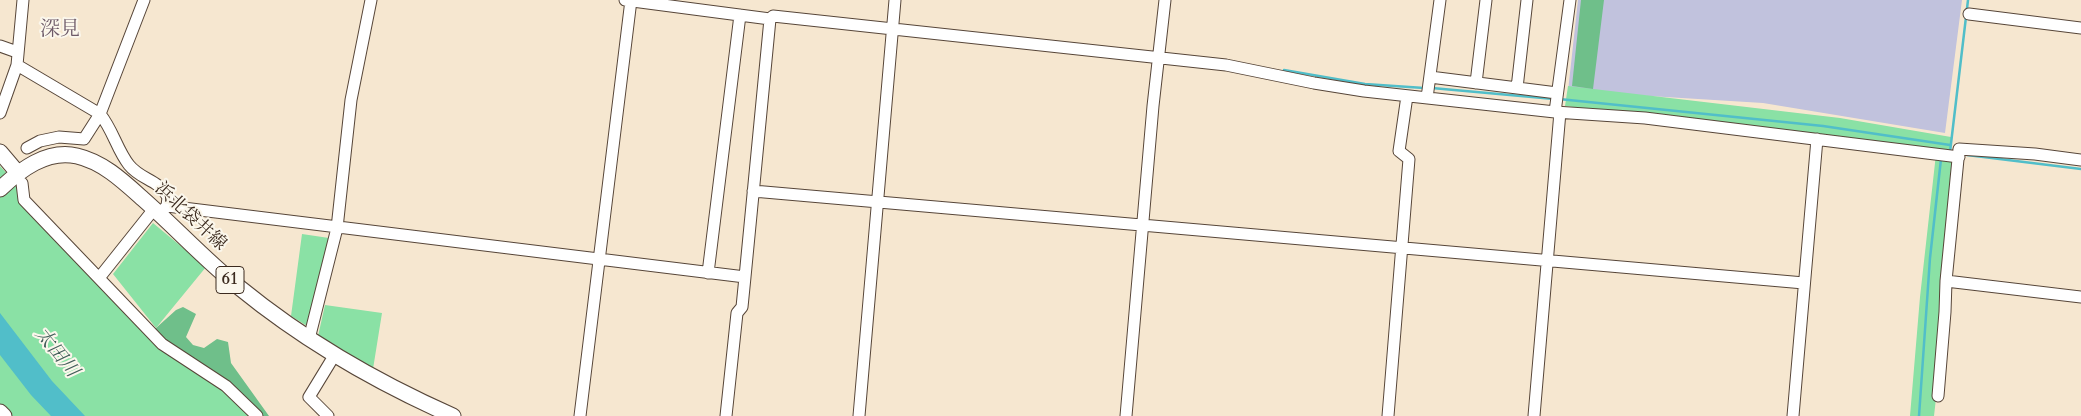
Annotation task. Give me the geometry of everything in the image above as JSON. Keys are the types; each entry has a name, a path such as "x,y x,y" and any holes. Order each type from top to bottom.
{"main road":[{"path":"0,152 12,181"},
{"name":"浜北袋井線","path":"12,181 37,162 56,156 75,156 96,163 117,176 160,209 238,287 280,319 334,356 371,377 453,416"},
{"path":"0,412 4,416"}],"street":[{"path":"0,113 17,65 23,0"},
{"path":"27,148 40,141 59,137 84,138 100,114 144,0"},
{"path":"309,339 337,228 352,100 371,0"},
{"path":"580,416 629,0 770,19 773,16 1226,64 1314,83 1407,96 1557,112 1645,118 1959,157"},
{"path":"859,416 895,0"},
{"path":"1126,416 1142,225 1165,0"},
{"path":"1427,98 1440,0"},
{"path":"1476,83 1486,0"},
{"path":"1517,88 1527,0"},
{"path":"1534,416 1548,260 1557,93 1570,0"},
{"path":"1969,14 2081,28"},
{"path":"708,273 740,15"},
{"path":"726,416 737,313 742,307 770,19"},
{"path":"0,46 18,52"},
{"path":"17,65 100,114 107,122 131,167 162,187 168,197 160,209 98,278"},
{"path":"1430,77 1557,93"},
{"path":"1388,416 1409,159 1399,151 1407,96"},
{"path":"1793,416 1817,140"},
{"path":"1938,396 1946,281 1959,149 2034,154 2081,160"},
{"path":"12,181 24,200 162,344 226,386 257,416"},
{"path":"753,191 1804,283"},
{"path":"160,209 337,228 745,277"},
{"path":"1946,281 2081,296"},
{"path":"328,416 309,397 334,356"}],"shaded area":[{"path":"1578,0 1962,0 1945,133 1763,103 1568,91"}],"green space":[{"path":"1581,0 1604,0 1593,89 1572,86"},
{"path":"1568,86 1840,118 1951,137 1950,153 1565,106"},
{"path":"1936,154 1956,157 1942,345 1934,416 1910,416 1920,297"},
{"path":"0,166 162,344 257,416 4,416 0,412"},
{"path":"153,223 206,267 156,328 113,274"},
{"path":"302,234 329,238 307,326 291,316"},
{"path":"325,305 382,313 373,369 318,336"},
{"path":"183,307 196,314 186,337 193,345 204,348 217,339 228,342 231,363 269,416 261,416 157,339 156,328 176,310"}],"water":[{"path":"0,313 52,381 85,416 51,416 31,395 0,355"}],"waterway":[{"path":"1950,152 1968,0"},
{"path":"1284,70 1365,84 1424,88"},
{"path":"1432,88 1554,99"},
{"path":"1559,99 1823,126 1950,145"},
{"path":"1967,155 2081,169"},
{"path":"1919,416 1930,258 1941,159"}],"district":[{"name":"深見","path":"60,30"}],"water label":[{"name":"太田川","path":"56,353"}]}
